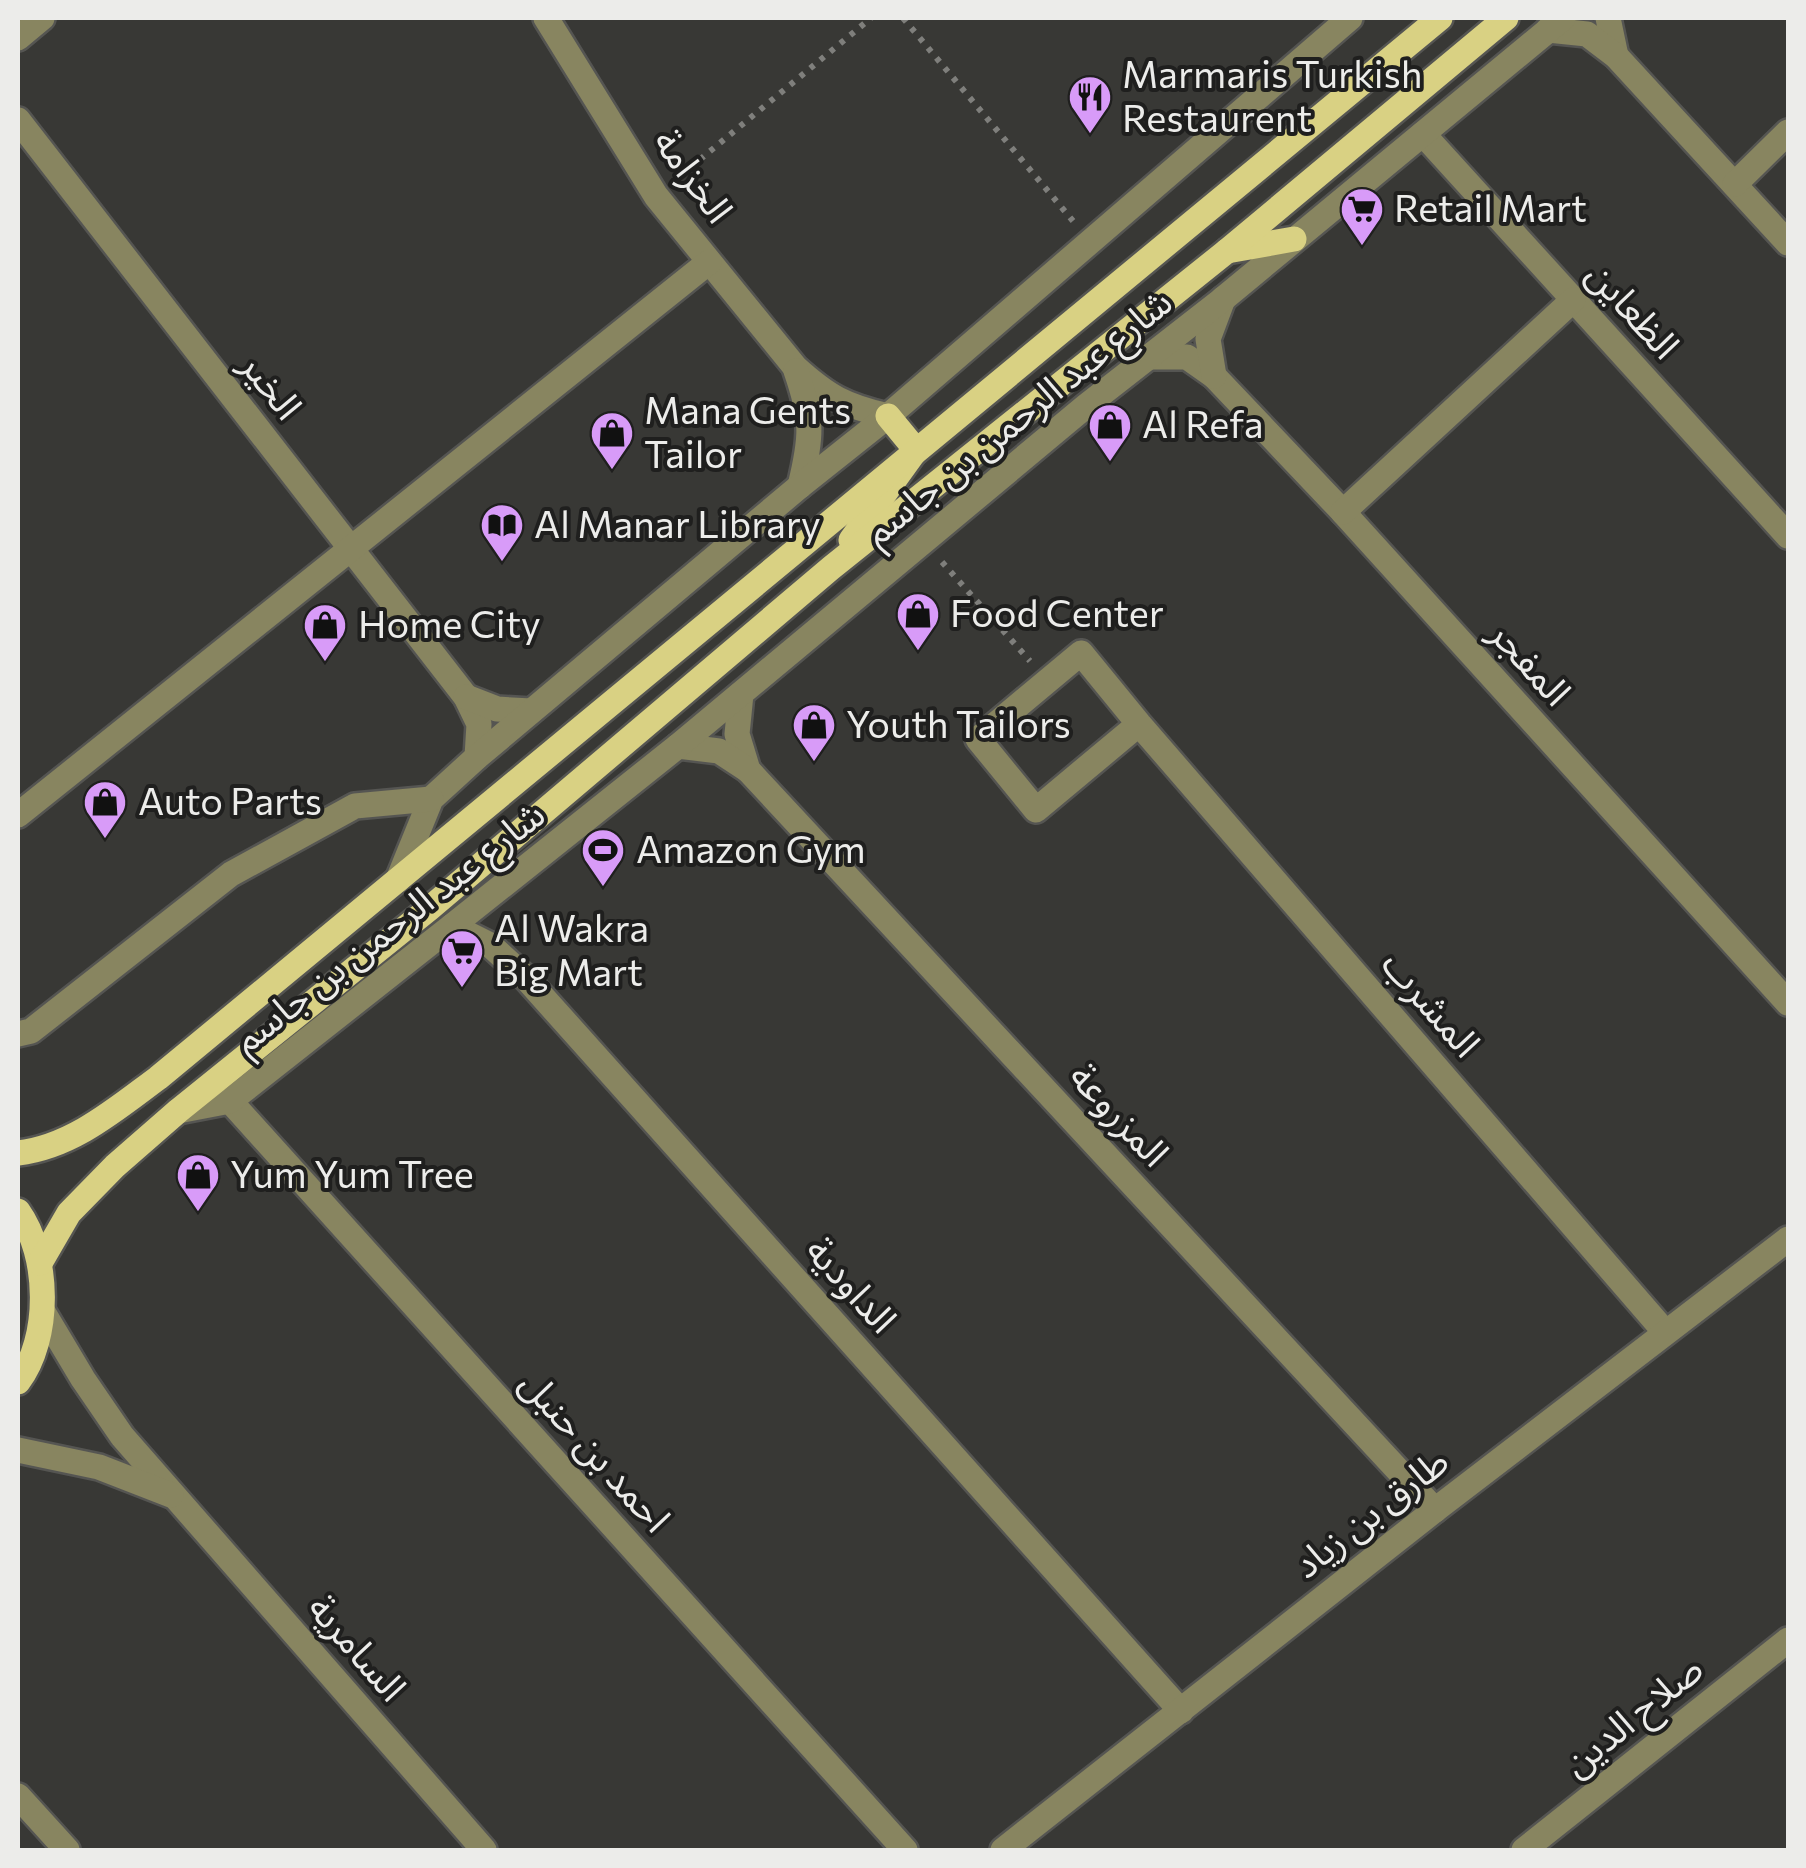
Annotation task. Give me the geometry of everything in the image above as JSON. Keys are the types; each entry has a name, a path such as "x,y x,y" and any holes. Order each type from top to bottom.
{"main road":[{"name":"شارع عبد الرحمن بن جاسم","path":"18,1153 34,1151 90,1128 158,1078 1440,18"},
{"name":"شارع عبد الرحمن بن جاسم","path":"40,1263 70,1213 115,1166 178,1111 430,908 831,568 1227,251 1506,18"},
{"path":"1227,251 1294,239"},
{"path":"831,568 916,450 888,416"},
{"path":"18,1212 40,1263 44,1312 27,1370 18,1382"}],"street":[{"path":"18,38 42,18"},
{"name":"الخزامة","path":"546,18 656,196 795,367 822,391 853,408 888,416"},
{"name":"شارع عبد الرحمن بن جاسم","path":"398,880 431,800 477,757 888,416 1350,18"},
{"path":"1608,18 1616,56"},
{"path":"1556,24 1586,34 1616,56 1788,243"},
{"name":"شارع عبد الرحمن بن جاسم","path":"178,1111 230,1101 452,926 678,746 1086,406 1556,24"},
{"name":"الخير","path":"18,120 466,697 479,724 477,757"},
{"path":"1734,184 1788,132"},
{"name":"الظعاين","path":"1423,134 1788,536"},
{"path":"18,815 710,262"},
{"path":"1214,376 1208,339 1223,298"},
{"path":"1343,512 1573,300"},
{"name":"المفجر","path":"1148,357 1186,358 1214,376 1343,512 1788,1003"},
{"name":"الخزامة","path":"795,367 808,406 810,447 800,486"},
{"name":"المشرب","path":"1139,724 1036,810 978,739 1081,653 1665,1332"},
{"path":"741,694 737,734 748,770"},
{"path":"466,697 497,709 532,711"},
{"name":"المزروعة","path":"678,746 719,751 748,770 1434,1510"},
{"path":"18,1034 30,1031 231,874 355,806 431,800"},
{"name":"الداودية","path":"452,926 490,945 524,976 1181,1711"},
{"name":"احمد بن حنبل","path":"230,1101 905,1850"},
{"name":"طارق بن زياد","path":"1003,1850 1434,1510 1788,1239"},
{"name":"السامرية","path":"44,1312 122,1436 484,1850"},
{"name":"السامرية","path":"18,1450 99,1467 174,1496"},
{"name":"صلاح الدين","path":"1524,1850 1788,1640"},
{"path":"18,1796 67,1850"}],"path":[{"path":"656,196 872,18"},
{"path":"903,18 1090,241"},
{"path":"924,542 1048,680"}],"place":[{"name":"Marmaris Turkish Restaurent","path":"1090,135"},
{"name":"Retail Mart","path":"1362,247"},
{"name":"Al Refa","path":"1110,463"},
{"name":"Mana Gents Tailor","path":"612,471"},
{"name":"Al Manar Library","path":"502,563"},
{"name":"Food Center","path":"918,652"},
{"name":"Home City","path":"325,663"},
{"name":"Youth Tailors","path":"814,763"},
{"name":"Auto Parts","path":"105,840"},
{"name":"Amazon Gym","path":"603,888"},
{"name":"Al Wakra Big Mart","path":"462,989"},
{"name":"Yum Yum Tree","path":"198,1213"}]}
